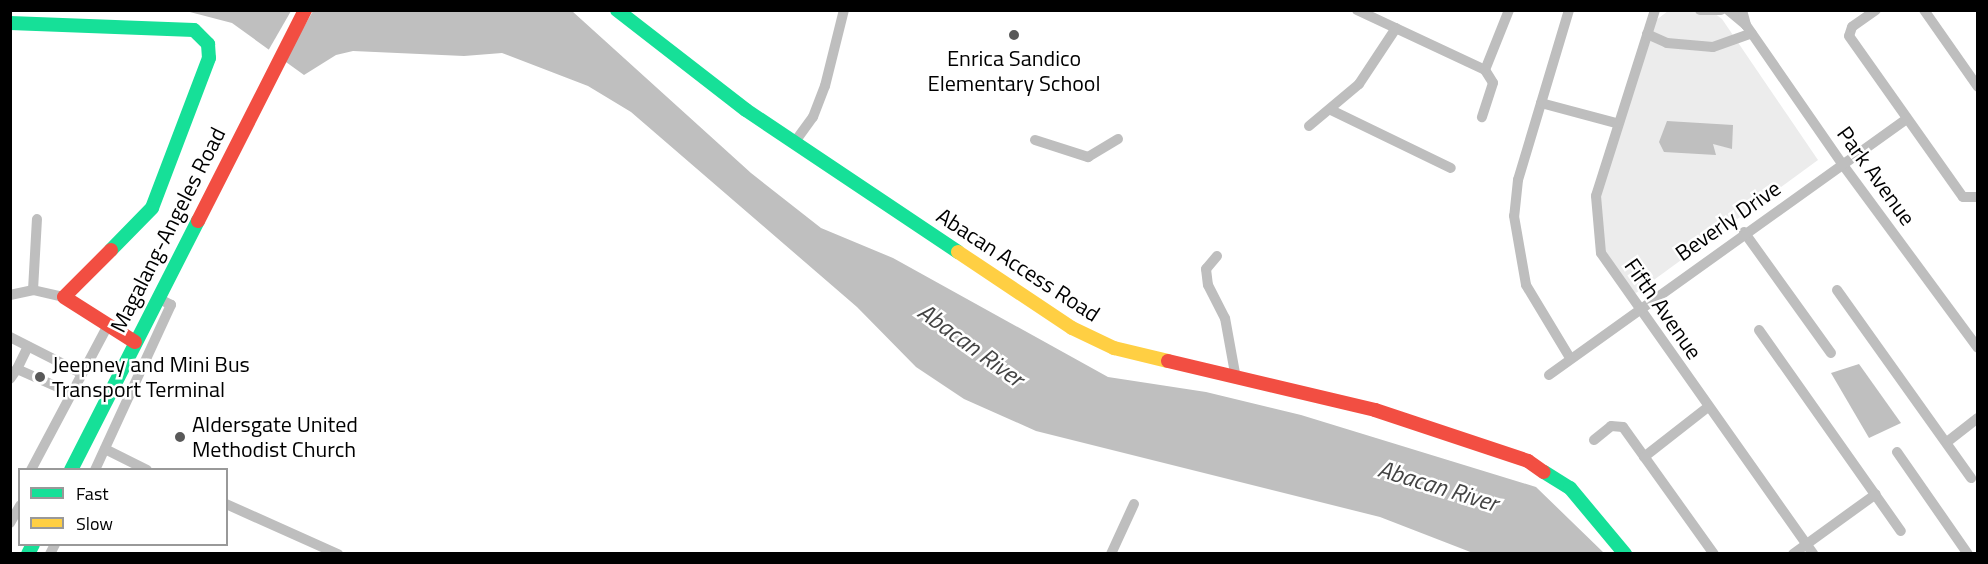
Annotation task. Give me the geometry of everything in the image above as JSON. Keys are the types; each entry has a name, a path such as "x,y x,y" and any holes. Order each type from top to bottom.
{"street":[{"name":"Magalang-Angeles Road","path":"72,468 305,10"},
{"name":"Abacan Access Road","path":"617,10 794,142 1072,328 1114,348 1235,373 1416,422 1528,461 1570,488 1625,554"},
{"path":"794,142 813,117 825,86 844,10"},
{"path":"1357,10 1485,70 1493,83 1482,117"},
{"path":"1485,70 1509,10"},
{"path":"1569,10 1518,180 1516,247 1526,285 1570,357"},
{"name":"Fifth Avenue","path":"1663,10 1654,16 1616,123 1596,196 1598,237 1615,280 1810,549"},
{"path":"1700,10 1721,10"},
{"name":"Park Avenue","path":"1728,10 1749,29 1843,165 1977,348"},
{"name":"Park Avenue","path":"1742,10 1749,29"},
{"path":"1876,10 1852,27 1849,36 1963,197 1977,197"},
{"path":"1924,10 1977,87"},
{"path":"10,23 194,30 205,37 209,51 152,208 64,297"},
{"path":"1309,126 1331,110 1373,67 1396,28"},
{"path":"1647,34 1667,43 1713,46 1749,29"},
{"path":"1541,103 1616,123"},
{"path":"1331,110 1451,168"},
{"name":"Beverly Drive","path":"1549,375 1570,357 1638,312 1744,232 1907,119"},
{"path":"1035,140 1088,158 1118,139"},
{"path":"33,290 37,219"},
{"path":"1744,232 1831,353"},
{"path":"1217,256 1206,269 1208,285 1225,318 1235,373"},
{"path":"10,295 33,290 64,297 107,327 135,342"},
{"path":"1837,290 1971,478"},
{"path":"96,468 171,305 158,298"},
{"path":"32,468 107,327"},
{"path":"1759,330 1901,531"},
{"path":"10,337 81,373"},
{"path":"10,379 28,346"},
{"path":"17,369 71,393"},
{"path":"1644,457 1708,407"},
{"path":"1947,442 1977,418"},
{"path":"1594,440 1611,426 1623,427 1714,554"},
{"path":"105,449 143,468"},
{"path":"1897,452 1968,554"},
{"path":"1793,554 1810,549 1876,494"},
{"path":"1111,554 1134,504"},
{"path":"228,505 338,554"},
{"path":"10,523 18,509"}],"shaded area":[{"path":"1668,11 1714,13 1722,19 1818,160 1636,293 1628,290 1602,244 1600,188 1655,21"}],"water":[{"name":"Abacan River","path":"186,11 572,11 751,173 821,228 893,258 1108,377 1206,392 1301,415 1536,487 1604,553 1473,553 1380,517 1036,431 964,399 916,367 857,307 631,112 588,86 502,53 464,56 353,51 336,55 304,75 232,23"},
{"path":"1667,121 1733,125 1732,149 1713,144 1716,155 1664,152 1659,142"},
{"path":"1859,364 1901,423 1869,438 1831,373"}],"pier":[{"path":"291,11 313,11 283,63 268,51"}],"traffic: fast":[{"path":"617,10 746,110 958,252"},
{"path":"10,23 194,30 208,44 209,58 152,208 111,250"},
{"path":"72,468 198,221"},
{"path":"1544,472 1570,488 1625,554"},
{"path":"28,554 32,546"}],"traffic: slow":[{"path":"958,252 1072,328 1114,348 1168,361"}],"traffic: jam":[{"path":"198,221 305,10"},
{"path":"111,250 64,297 135,342"},
{"path":"1168,361 1375,410 1528,461 1544,472"}],"place":[{"name":"Enrica Sandico Elementary School","path":"1014,35"},
{"name":"Jeepney and Mini Bus Transport Terminal","path":"40,377"},
{"name":"Aldersgate United Methodist Church","path":"180,437"}]}
